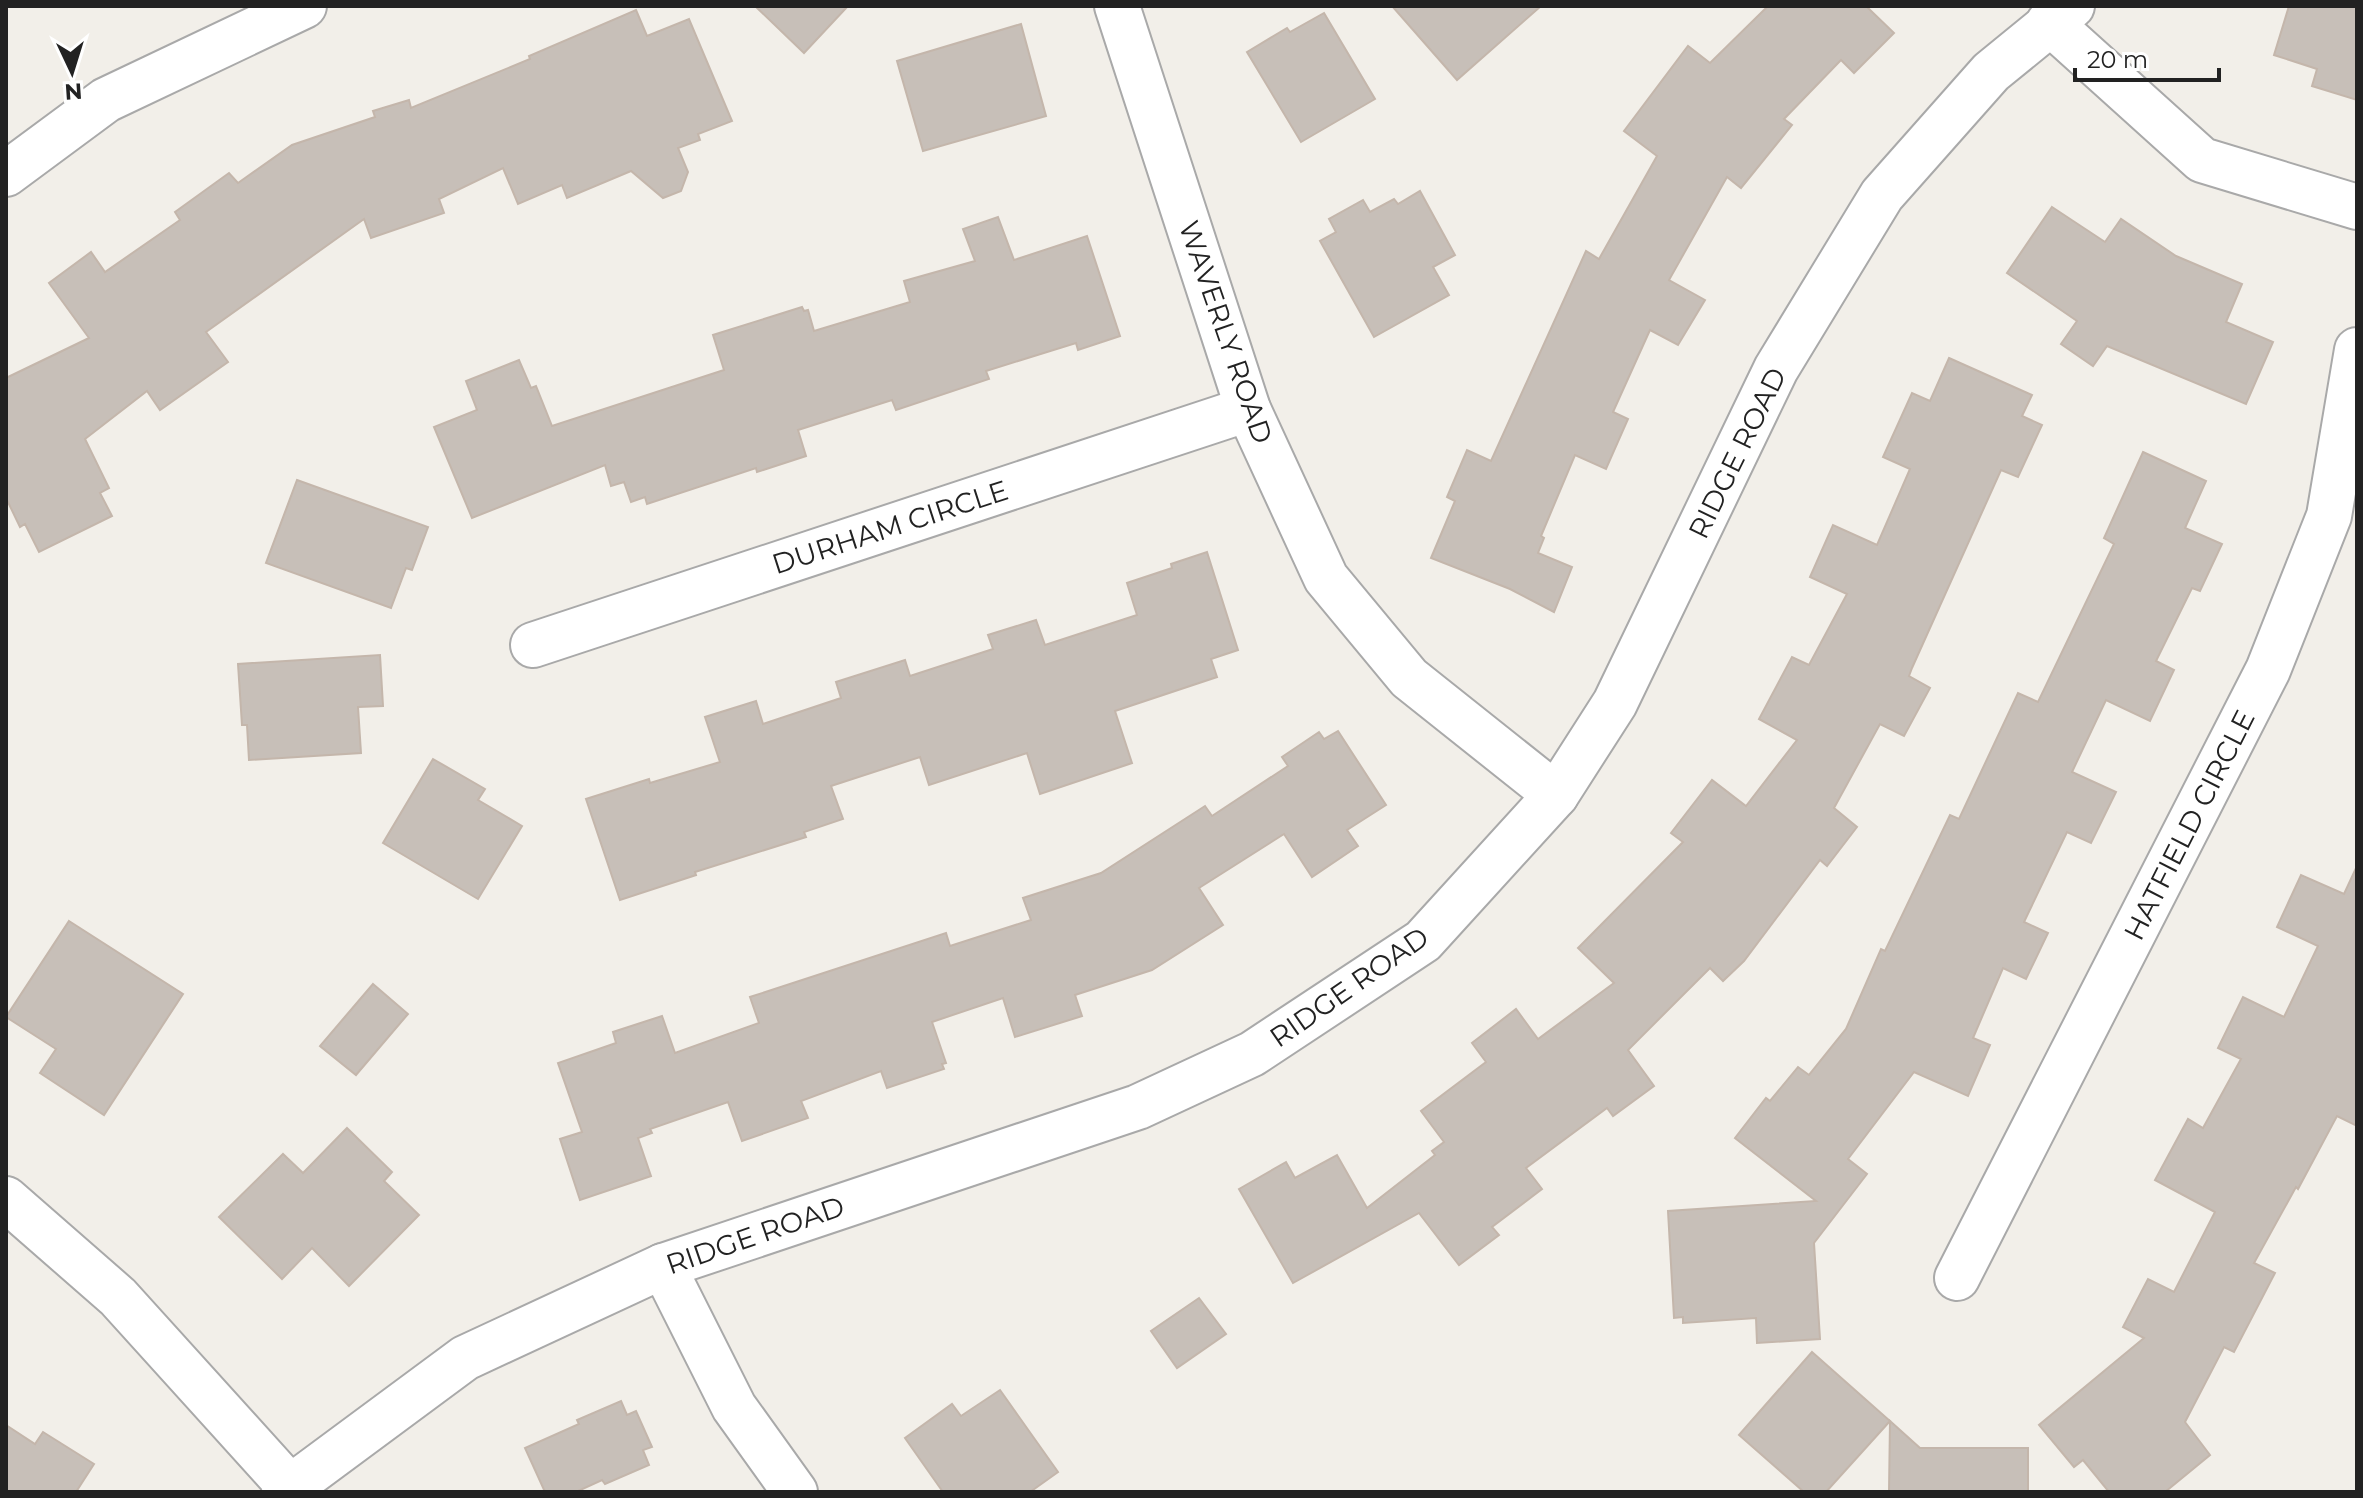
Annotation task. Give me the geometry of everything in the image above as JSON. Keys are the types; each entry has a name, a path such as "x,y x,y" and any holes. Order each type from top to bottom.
{"street":[{"path":"6,174 106,100 304,6"},
{"name":"WAVERLY ROAD","path":"1117,6 1248,409 1326,578 1409,678 1556,795"},
{"path":"2060,14 2202,160 2357,207"},
{"name":"RIDGE ROAD","path":"287,1489 465,1358 663,1266 1138,1107 1252,1054 1423,941 1556,795 1615,703 1776,369 1882,195 1991,72 2060,14"},
{"name":"HATFIELD CIRCLE","path":"1957,1278 2268,670 2329,516 2357,350"},
{"name":"DURHAM CIRCLE","path":"533,645 1248,409"},
{"path":"6,1199 118,1297 287,1489"},
{"path":"663,1266 734,1407 795,1492"}],"building":[{"path":"755,6 848,6 804,53"},
{"path":"1392,6 1541,6 1457,80"},
{"path":"1768,6 1866,6 1894,33 1854,73 1841,60 1784,119 1792,125 1741,188 1727,177 1669,280 1705,300 1678,345 1650,330 1613,412 1628,419 1606,469 1575,455 1541,536 1544,538 1538,553 1572,567 1554,612 1510,589 1431,558 1455,501 1447,497 1467,450 1491,461 1586,251 1599,259 1657,156 1624,131 1688,46 1710,63"},
{"path":"2289,6 2357,6 2357,100 2312,86 2317,69 2274,55"},
{"path":"636,10 647,36 689,19 732,121 698,134 700,140 678,148 688,172 681,191 663,198 631,171 567,198 562,185 518,204 503,168 439,199 444,213 371,238 364,219 206,332 228,362 160,410 147,391 85,439 109,488 100,493 112,516 39,552 25,524 20,527 6,498 6,378 89,338 49,283 91,252 105,272 180,220 175,212 229,173 238,183 292,145 375,117 373,111 409,100 411,108 530,59 529,56"},
{"path":"1324,13 1375,99 1301,142 1247,52 1287,28 1290,32"},
{"path":"1021,24 1046,116 923,151 897,61"},
{"path":"1420,191 1455,255 1433,267 1449,295 1374,337 1320,241 1336,232 1329,219 1363,200 1370,212 1394,199 1398,204"},
{"path":"2052,207 2105,242 2121,219 2176,256 2242,284 2226,322 2273,342 2246,404 2107,346 2093,366 2061,344 2077,321 2007,273"},
{"path":"998,217 1014,260 1087,236 1120,336 1078,350 1076,343 986,371 989,379 896,410 892,400 798,430 806,456 757,472 756,468 647,504 645,497 631,502 624,482 611,486 605,465 472,518 434,427 477,410 466,381 519,360 531,388 536,386 552,426 724,370 713,335 802,307 804,311 808,310 814,331 910,302 904,281 975,261 963,229"},
{"path":"1949,358 2032,395 2022,416 2042,425 2018,477 2001,470 1912,668 1909,676 1930,688 1904,736 1880,724 1834,808 1857,827 1827,866 1820,860 1744,961 1723,981 1710,968 1628,1050 1654,1086 1613,1116 1607,1108 1526,1168 1542,1189 1492,1227 1499,1235 1459,1265 1419,1213 1293,1283 1239,1189 1286,1162 1295,1178 1337,1155 1367,1208 1435,1155 1432,1151 1444,1142 1421,1111 1486,1062 1472,1043 1516,1009 1538,1039 1614,983 1578,948 1683,842 1671,833 1712,780 1746,806 1797,740 1759,719 1792,657 1809,665 1847,594 1810,577 1833,525 1877,545 1910,469 1883,457 1912,393 1930,401"},
{"path":"2143,452 2206,481 2185,528 2222,544 2200,591 2192,588 2156,661 2174,670 2150,721 2106,700 2072,772 2116,792 2091,843 2067,832 2024,922 2048,933 2026,979 2003,968 1973,1038 1990,1045 1968,1096 1914,1072 1848,1159 1867,1174 1814,1243 1820,1339 1757,1343 1756,1318 1683,1323 1683,1317 1674,1318 1668,1211 1816,1201 1735,1138 1766,1098 1770,1101 1798,1067 1809,1075 1846,1029 1881,949 1885,951 1950,815 1959,819 2018,693 2038,702 2114,544 2104,538"},
{"path":"297,480 428,527 412,570 406,568 391,608 266,563"},
{"path":"1207,552 1238,650 1211,659 1217,677 1115,711 1132,763 1040,794 1027,753 929,785 920,757 831,786 843,819 804,832 806,837 695,872 696,875 620,900 586,799 649,779 650,783 720,762 705,717 756,701 763,724 841,698 836,682 905,660 910,676 993,649 988,635 1036,620 1045,645 1137,615 1127,583"},
{"path":"380,655 383,706 358,707 361,753 249,760 247,725 242,725 238,664"},
{"path":"1338,731 1386,805 1347,830 1358,846 1312,877 1284,834 1199,888 1223,925 1152,970 1075,995 1082,1016 1015,1037 1003,998 932,1022 946,1063 942,1064 944,1069 887,1088 881,1071 801,1101 808,1118 742,1141 728,1102 650,1129 652,1133 638,1138 651,1176 580,1200 560,1139 582,1132 558,1063 616,1043 613,1032 662,1016 675,1053 759,1023 750,997 946,933 950,946 1031,920 1023,898 1101,873 1205,806 1212,816 1288,766 1282,757 1319,732 1324,739"},
{"path":"433,759 485,789 478,800 522,826 478,899 383,843"},
{"path":"2357,866 2357,1126 2337,1116 2254,1263 2275,1273 2234,1352 2224,1347 2185,1422 2210,1455 2165,1492 2109,1492 2083,1460 2074,1467 2039,1425 2144,1338 2123,1327 2148,1279 2174,1292 2215,1212 2155,1180 2188,1119 2203,1128 2241,1059 2218,1048 2243,997 2284,1017 2318,946 2277,927 2301,875 2344,894"},
{"path":"69,921 183,994 104,1115 40,1073 56,1049 6,1017"},
{"path":"373,984 408,1014 356,1075 320,1046"},
{"path":"347,1128 392,1172 384,1181 419,1215 349,1286 312,1248 282,1279 219,1217 283,1154 303,1173"},
{"path":"1199,1298 1226,1334 1177,1368 1151,1331"},
{"path":"1812,1352 1890,1421 1826,1492 1804,1492 1739,1435"},
{"path":"1000,1390 1058,1472 1030,1492 943,1492 905,1438 952,1404 961,1416"},
{"path":"621,1401 627,1415 636,1411 652,1447 643,1450 649,1465 605,1484 602,1480 576,1492 545,1492 525,1448"},
{"path":"1890,1421 1920,1448 2028,1448 2028,1492 1889,1492"},
{"path":"6,1425 35,1444 43,1432 94,1464 76,1492 6,1492"}]}
